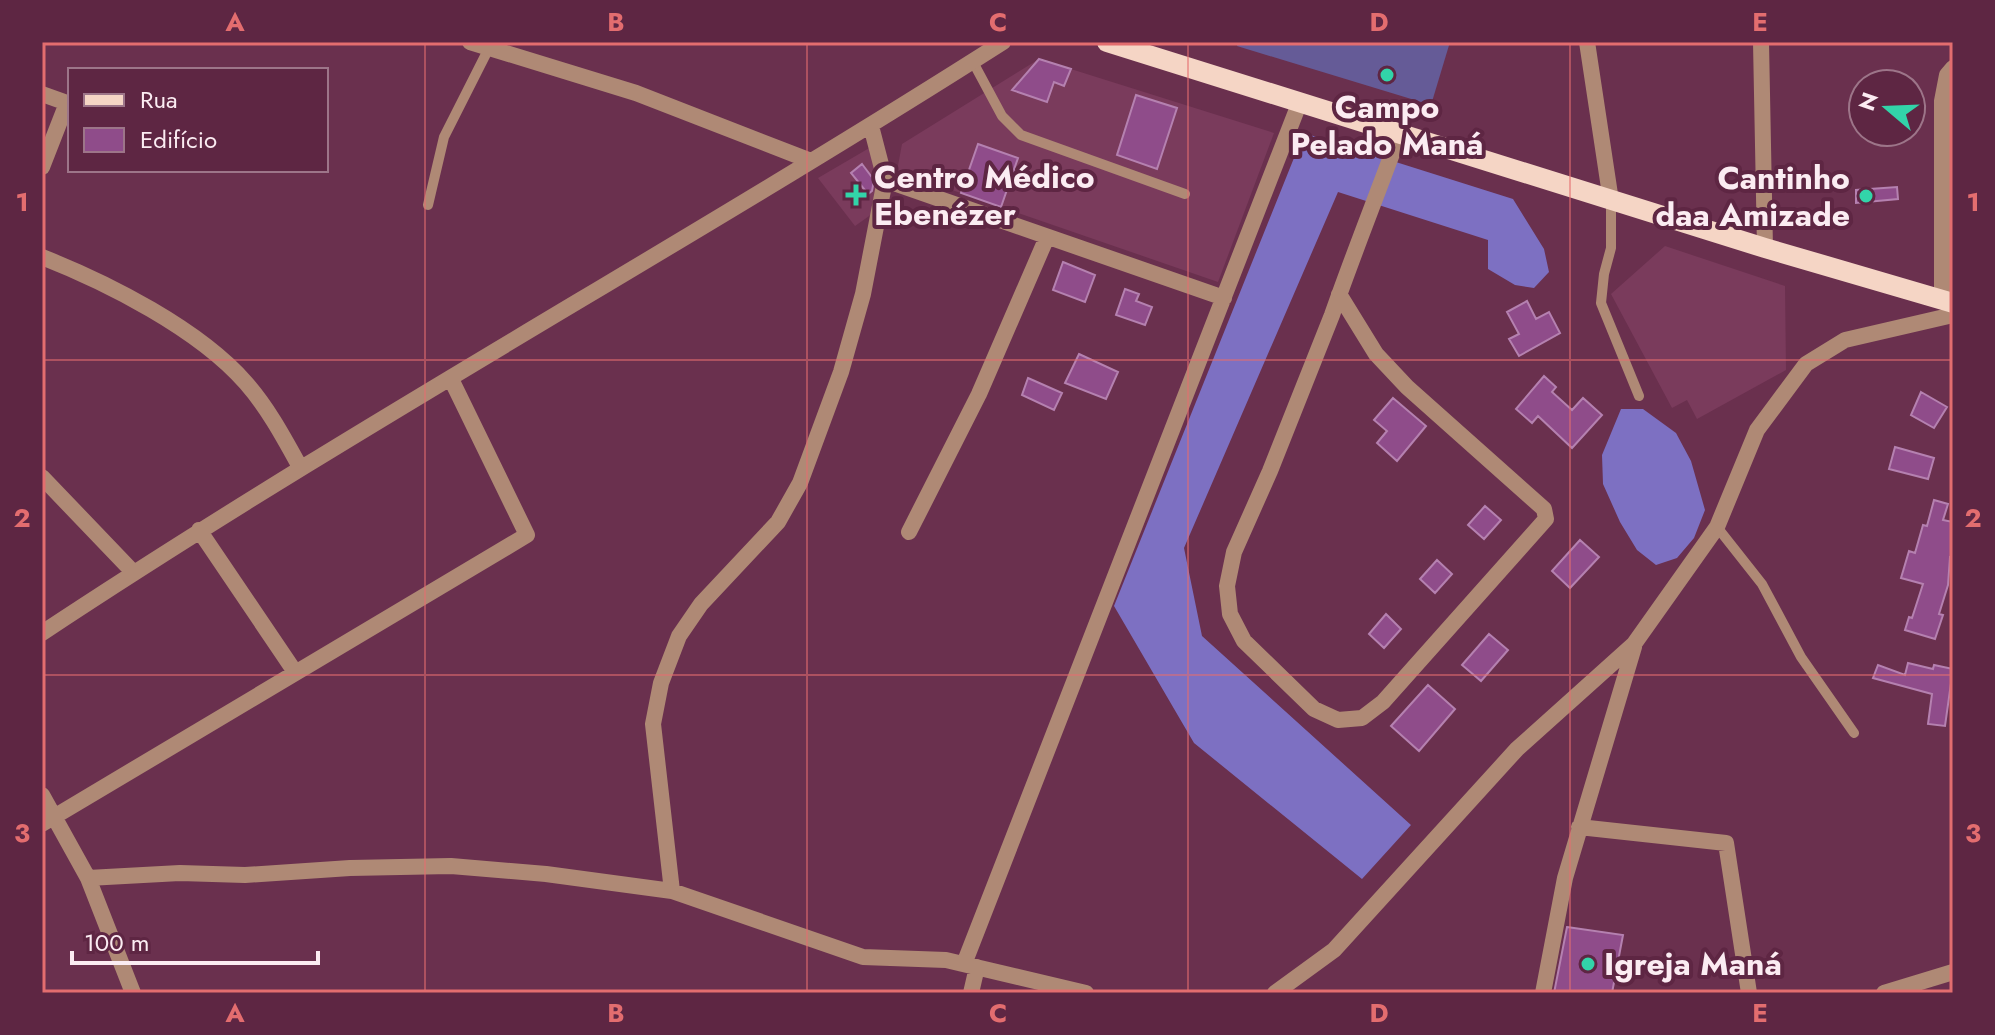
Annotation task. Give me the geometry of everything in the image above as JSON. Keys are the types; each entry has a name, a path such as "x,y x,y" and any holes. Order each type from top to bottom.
{"main road":[{"path":"1107,42 1949,306"}],"street":[{"path":"470,42 636,93 811,161"},
{"path":"42,633 300,467 871,126 1003,42"},
{"path":"1587,42 1611,201"},
{"path":"1761,42 1765,248"},
{"path":"1275,993 1334,950 1517,749 1634,644 1717,527 1757,430 1806,364 1845,340 1949,306 1942,101 1947,75 1953,68"},
{"path":"42,94 68,103 42,167"},
{"path":"971,993 970,965 1299,104"},
{"path":"672,891 653,724 661,683 679,636 701,604 778,522 800,483 849,346 863,294 885,180 871,126"},
{"path":"1339,294 1376,354 1407,387 1544,509 1546,519 1383,702 1362,718 1338,720 1314,709 1244,641 1230,614 1227,586 1234,552 1270,471 1399,135"},
{"path":"885,180 1224,298"},
{"path":"909,532 979,394 1047,237"},
{"path":"42,257 66,266 188,332 246,383 277,425 300,467"},
{"path":"48,819 527,535 451,379"},
{"path":"42,477 133,572"},
{"path":"199,530 295,672"},
{"path":"1543,993 1565,878 1634,644"},
{"path":"42,795 48,819 88,878 133,993"},
{"path":"1579,827 1726,843 1749,993"},
{"path":"88,878 451,866 546,874 672,891 863,957 946,960 1086,993"},
{"path":"1893,991 1953,972"}],"lane":[{"path":"428,205 444,137 489,48"},
{"path":"973,62 1002,116 1021,135 1185,194"},
{"path":"1611,201 1611,248 1601,303 1639,396"},
{"path":"1717,527 1762,584 1801,657 1854,733"}],"shaded area":[{"name":"Campo Pelado Maná","path":"1238,42 1450,42 1431,105 1237,46"},
{"path":"1039,59 1274,133 1218,282 897,171 902,144"},
{"path":"1304,133 1513,199 1544,249 1549,272 1534,288 1515,285 1488,269 1488,240 1338,192 1184,548 1202,636 1411,825 1362,879 1194,743 1114,606"},
{"name":"Centro Médico Ebenézer","path":"871,147 885,180 879,209 855,226 818,178"},
{"path":"1665,246 1785,286 1786,370 1697,419 1687,400 1672,408 1611,294"},
{"path":"1621,409 1643,409 1676,433 1691,461 1705,510 1694,538 1677,558 1656,565 1637,550 1603,484 1602,455"}],"building":[{"path":"1039,59 1071,69 1064,86 1054,82 1047,102 1012,90"},
{"path":"1136,95 1177,108 1157,169 1117,155"},
{"path":"978,144 1018,158 1001,207 961,193"},
{"path":"862,164 874,180 872,191 868,194 851,173"},
{"path":"1897,187 1898,199 1856,203 1856,190"},
{"path":"1063,262 1095,275 1085,302 1053,290"},
{"path":"1125,289 1139,294 1136,301 1152,307 1145,325 1116,315"},
{"path":"1527,301 1536,319 1549,312 1560,333 1519,356 1509,339 1519,334 1507,312"},
{"path":"1079,354 1118,372 1106,399 1065,383"},
{"path":"1544,376 1556,387 1552,392 1572,410 1583,398 1602,415 1572,448 1538,416 1532,423 1516,409"},
{"path":"1028,378 1062,393 1054,410 1022,395"},
{"path":"1921,392 1947,407 1934,428 1911,415"},
{"path":"1393,398 1426,426 1397,461 1377,443 1387,431 1374,420"},
{"path":"1895,447 1934,458 1928,479 1889,469"},
{"path":"1934,500 1948,504 1943,520 1953,522 1953,558 1950,557 1948,585 1939,614 1943,615 1935,639 1905,630 1923,584 1901,578 1909,551 1915,553 1923,525 1927,526"},
{"path":"1485,506 1501,520 1484,539 1468,525"},
{"path":"1580,540 1599,557 1570,588 1552,571"},
{"path":"1437,560 1452,574 1435,593 1420,579"},
{"path":"1386,614 1401,629 1384,648 1369,634"},
{"path":"1489,634 1508,650 1481,681 1462,665"},
{"path":"1908,663 1933,669 1934,665 1953,669 1945,726 1928,724 1932,694 1873,678 1878,665 1905,675"},
{"path":"1428,685 1455,709 1419,751 1391,726"},
{"name":"Igreja Maná","path":"1567,927 1623,935 1612,993 1554,993"}],"place":[{"name":"Campo Pelado Maná","path":"1387,75"},
{"name":"Centro Médico Ebenézer","path":"856,195"},
{"name":"Cantinho daa Amizade","path":"1866,196"},
{"name":"Igreja Maná","path":"1588,964"}]}
